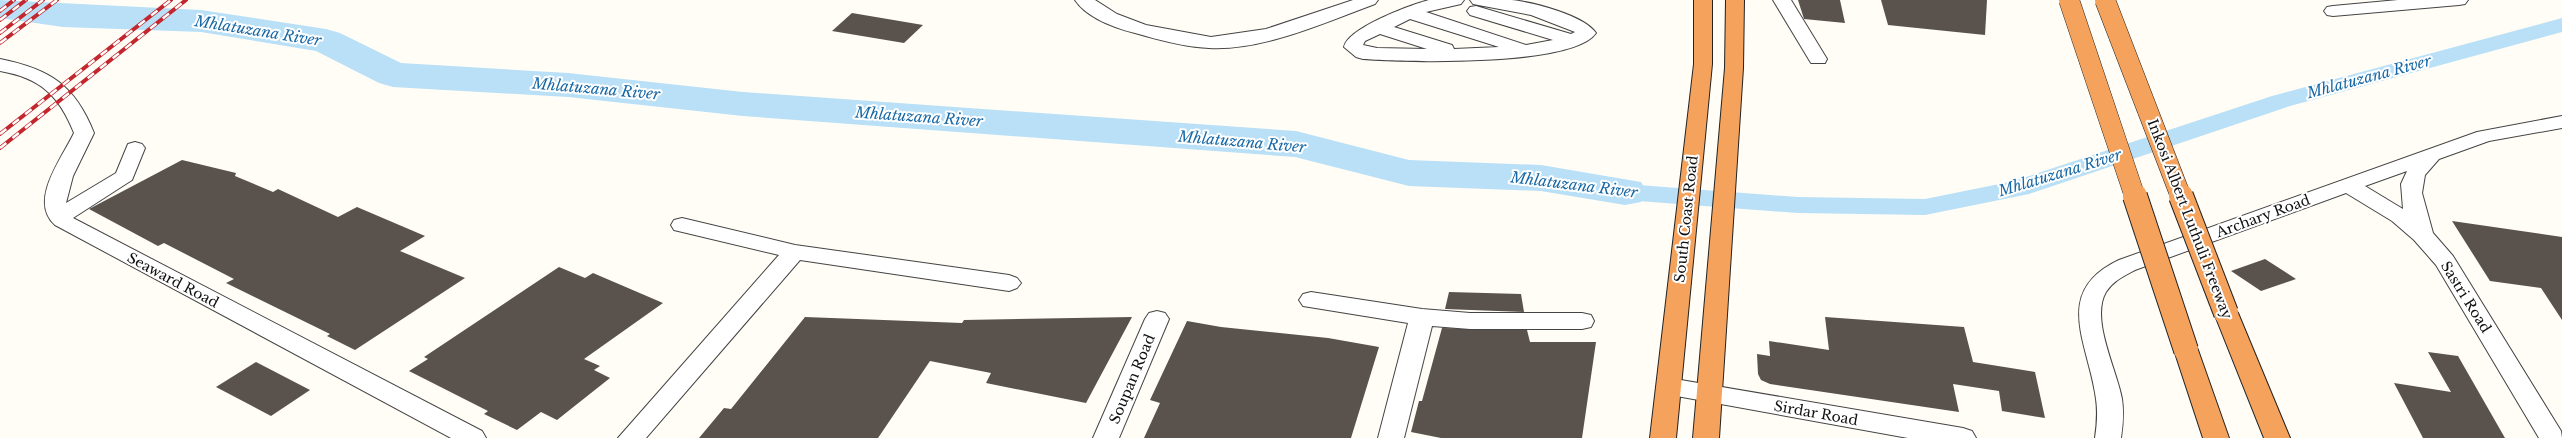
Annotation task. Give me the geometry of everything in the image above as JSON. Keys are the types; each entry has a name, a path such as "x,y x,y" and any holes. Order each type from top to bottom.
{"highway":[{"name":"South Coast Road","path":"1663,438 1703,64 1703,0"},
{"path":"1706,438 1734,68 1735,0"},
{"path":"2069,0 2216,438"},
{"name":"Inkosi Albert Luthuli Freeway","path":"2105,0 2226,313 2277,438"}],"street":[{"path":"1084,0 1102,15 1121,23 1145,31 1211,43 1246,39 1369,0"},
{"path":"1312,19 1327,0"},
{"path":"1479,0 1515,2 1582,27 1587,33 1572,40 1527,50 1465,56 1363,53 1353,47 1354,42 1359,37 1409,13 1450,0 1572,40"},
{"path":"1782,0 1818,59"},
{"path":"2333,11 2459,0"},
{"path":"1409,13 1527,50"},
{"path":"1379,28 1465,56"},
{"path":"0,66 28,70 46,78 68,99 79,116 84,133 56,190 54,205 59,217 124,176 135,148"},
{"name":"Archary Road","path":"2108,438 2113,425 2109,400 2088,313 2092,293 2108,275 2434,153 2484,136 2536,125 2562,122"},
{"path":"2422,235 2412,194 2411,178 2418,167 2434,153"},
{"name":"Sastri Road","path":"2348,185 2400,216 2422,235 2445,261 2552,438"},
{"name":"Seaward Road","path":"59,217 91,236 473,438"},
{"path":"682,225 795,252 1009,283"},
{"path":"631,438 795,252"},
{"path":"1311,300 1422,317 1470,321 1582,321"},
{"path":"1391,438 1422,317"},
{"name":"Soupan Road","path":"1106,438 1157,319"},
{"name":"Sirdar Road","path":"1669,388 1962,438"}],"building":[{"path":"1798,0 1840,0 1845,23 1804,19"},
{"path":"1881,0 1987,0 1985,35 1888,25"},
{"path":"852,13 923,25 904,43 832,31"},
{"path":"182,160 236,173 235,176 273,192 278,189 338,217 357,207 425,236 400,251 465,278 355,350 327,336 330,334 226,283 234,279 164,243 158,246 89,209"},
{"path":"2452,221 2562,237 2562,320 2541,288 2490,281"},
{"path":"2265,259 2296,279 2261,291 2231,271"},
{"path":"559,267 585,278 593,273 663,303 584,359 600,366 594,370 610,378 557,420 541,412 517,430 484,414 488,411 409,371 428,359 424,357"},
{"path":"1449,292 1521,294 1524,312 1445,309"},
{"path":"805,317 962,323 964,320 1132,317 1086,403 986,383 991,373 930,361 878,438 699,438 724,408 731,409"},
{"path":"1825,317 1964,327 1973,362 2035,372 2045,418 2002,411 1999,391 1953,384 1959,412 1770,384 1761,380 1758,374 1757,354 1770,356 1769,341 1829,350"},
{"path":"1187,321 1221,327 1328,338 1379,347 1351,438 1144,438 1160,403 1150,400"},
{"path":"1442,328 1527,330 1530,342 1596,342 1582,438 1441,438 1411,432 1419,401 1422,401"},
{"path":"2428,352 2458,356 2505,438 2423,438 2394,383 2451,392"},
{"path":"256,362 310,390 271,416 216,387"}],"waterway":[{"name":"Mhlatuzana River","path":"0,7 63,16 201,21 326,41 393,75 568,85 743,104 821,108 1296,144 1409,173 1541,178 1625,192"},
{"name":"Mhlatuzana River","path":"1625,192 1798,205 1925,207 2020,188 2281,101 2562,25"}],"railway":[{"path":"0,11 14,0"},
{"path":"0,20 26,0"},
{"path":"0,33 43,0"},
{"path":"0,43 57,0"},
{"path":"0,134 171,0"},
{"path":"0,148 186,0"}]}
